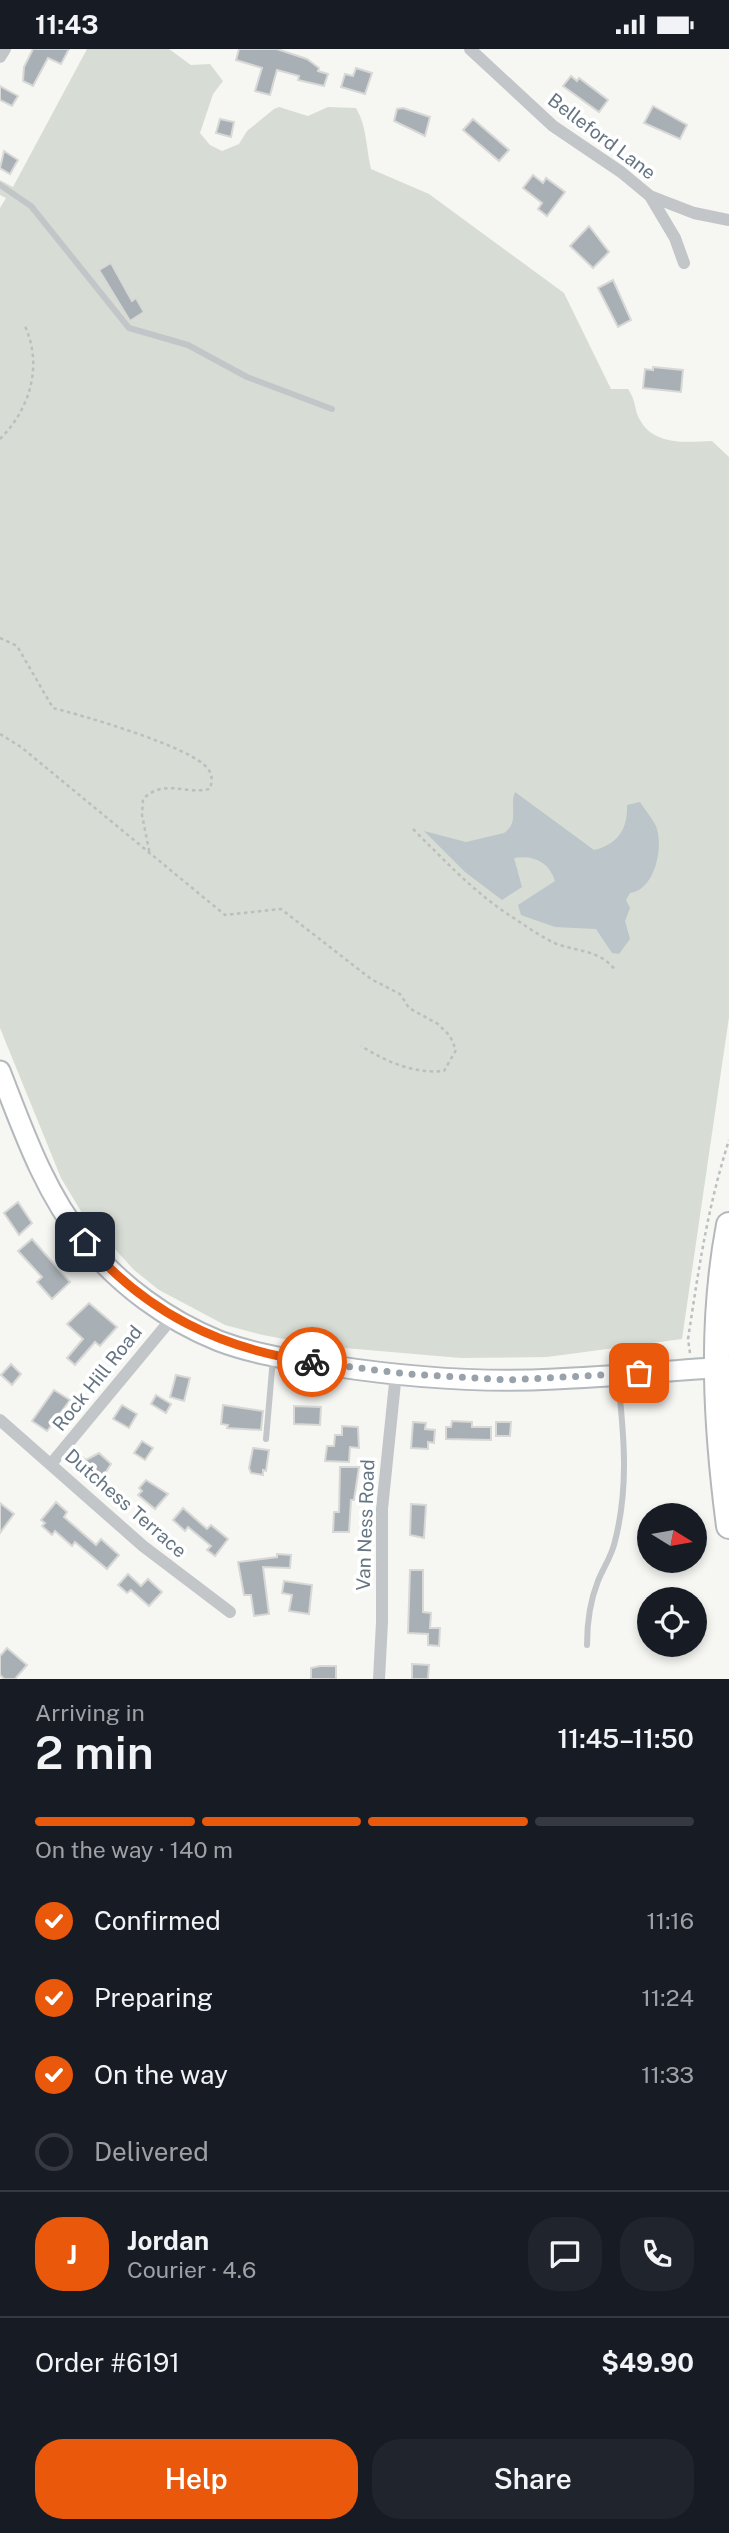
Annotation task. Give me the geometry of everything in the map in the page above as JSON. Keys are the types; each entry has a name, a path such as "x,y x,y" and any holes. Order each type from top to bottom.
{"highway":[{"path":"729,1225 716,1324 722,1367 729,1526"}],"main road":[{"path":"0,1071 42,1175 74,1228 119,1279 173,1318 219,1341 274,1356 396,1373 525,1380 722,1367"}],"street":[{"path":"0,57 5,49"},
{"name":"Belleford Lane","path":"470,49 553,126 621,171 650,196 675,238 684,263"},
{"name":"Belleford Lane","path":"650,196 694,213 729,220"},
{"name":"Rock Hill Road","path":"51,1464 173,1318"},
{"name":"Van Ness Road","path":"379,1679 383,1622 382,1509 396,1373"},
{"name":"Dutchess Terrace","path":"0,1420 143,1546 230,1612"}],"lane":[{"path":"0,185 31,207 129,328 188,345 247,377 332,409"},
{"path":"266,1439 274,1356"},
{"path":"587,1645 591,1606 597,1582 615,1544 625,1495 625,1429 617,1374"}],"path":[{"path":"0,439 23,410 32,379 36,356 26,326"},
{"path":"0,638 17,646 52,708 88,717 150,739 184,753 208,768 213,780 210,789 197,792 167,786 154,789 143,799 142,815 150,855"},
{"path":"0,734 22,747 225,915 281,909 371,979 400,994 409,1009 438,1024 450,1036 456,1050 444,1071 430,1072 387,1062 361,1046"},
{"path":"413,829 467,883 506,913 557,944 591,951 609,961 615,970"},
{"path":"688,1339 703,1236 729,1140"}],"shaded area":[{"path":"87,49 169,49 191,65 210,64 223,81 213,94 200,133 210,145 222,151 239,144 247,131 279,107 308,116 328,107 356,108 364,130 371,169 429,194 564,293 611,389 628,389 638,417 646,428 672,441 712,441 729,457 729,1017 682,1339 547,1357 461,1358 321,1346 263,1335 225,1325 159,1290 134,1270 82,1213 61,1178 0,1028 0,208 6,198 0,195 0,180 13,187"},
{"path":"515,792 594,850 609,844 620,834 626,821 627,805 640,802 653,820 658,835 658,856 646,884 630,893 626,900 630,908 625,921 630,939 619,954 612,953 596,929 555,927 521,915 518,905 555,881 549,869 540,861 514,858 522,887 502,900 465,872 424,831 466,842 504,833 512,824"}],"building":[{"path":"33,49 69,49 61,64 48,58 33,86 23,81 24,67"},
{"path":"239,49 277,49 307,59 319,68 318,71 328,74 324,86 298,80 299,76 277,70 270,95 255,91 262,68 236,60"},
{"path":"356,68 372,73 365,94 341,87 345,74 353,76"},
{"path":"571,76 577,81 579,78 608,100 599,112 563,86"},
{"path":"0,86 18,96 12,106 0,100"},
{"path":"653,106 687,125 680,139 644,123"},
{"path":"403,108 430,117 425,136 394,121 397,109"},
{"path":"220,119 234,122 231,137 216,133"},
{"path":"473,119 509,150 499,161 463,130"},
{"path":"4,151 18,160 10,174 0,168"},
{"path":"533,175 543,183 546,178 565,192 547,216 538,209 542,203 523,188"},
{"path":"589,226 609,252 593,268 570,246"},
{"path":"111,263 132,301 136,298 144,312 130,321 99,270"},
{"path":"613,280 631,320 618,327 598,288"},
{"path":"653,367 683,370 681,392 643,388 645,369 653,370"},
{"path":"18,1202 32,1223 19,1235 4,1213"},
{"path":"32,1239 70,1282 52,1299 37,1282 42,1277 18,1251"},
{"path":"89,1303 117,1327 100,1346 95,1342 75,1365 67,1358 83,1339 67,1324"},
{"path":"11,1364 21,1374 12,1385 1,1375"},
{"path":"176,1375 190,1378 184,1401 170,1397"},
{"path":"54,1390 70,1400 47,1431 32,1421"},
{"path":"156,1395 171,1404 166,1413 151,1404"},
{"path":"122,1405 137,1414 129,1428 113,1419"},
{"path":"223,1405 263,1411 261,1430 227,1428 228,1425 221,1424"},
{"path":"294,1406 321,1407 320,1425 294,1424"},
{"path":"452,1421 472,1422 472,1427 491,1427 491,1440 446,1439 446,1427 451,1427"},
{"path":"413,1422 426,1423 425,1429 435,1430 434,1443 428,1442 428,1449 411,1448"},
{"path":"496,1422 511,1422 510,1436 496,1436"},
{"path":"342,1426 358,1427 359,1448 350,1447 349,1462 325,1461 327,1446 334,1446 335,1435 342,1435"},
{"path":"142,1441 153,1448 145,1460 134,1453"},
{"path":"253,1448 269,1450 263,1475 251,1473 249,1468"},
{"path":"99,1453 111,1464 98,1484 75,1462 81,1456 86,1460"},
{"path":"340,1467 359,1467 354,1500 351,1500 349,1532 333,1532 334,1512 339,1512"},
{"path":"146,1480 168,1494 155,1509 138,1495 142,1491 139,1488"},
{"path":"56,1502 67,1512 64,1517 96,1545 101,1539 119,1555 107,1569 75,1542 72,1546 55,1531 52,1535 42,1526 45,1523 41,1520"},
{"path":"0,1503 14,1514 0,1533"},
{"path":"411,1504 426,1505 424,1538 410,1535"},
{"path":"183,1508 207,1529 211,1525 228,1539 215,1556 207,1550 211,1546 188,1527 185,1531 173,1520"},
{"path":"277,1554 291,1555 290,1568 263,1567 269,1614 254,1616 251,1595 244,1595 238,1562 277,1557"},
{"path":"410,1570 423,1570 423,1612 431,1613 430,1628 440,1628 439,1646 428,1645 428,1634 408,1633"},
{"path":"128,1574 141,1586 148,1579 162,1592 149,1606 131,1590 127,1593 118,1585"},
{"path":"284,1581 312,1585 309,1614 289,1611 292,1595 282,1593"},
{"path":"7,1648 27,1665 15,1679 4,1679 0,1675 0,1656"},
{"path":"412,1664 429,1665 428,1679 412,1679"},
{"path":"336,1666 336,1679 311,1679 311,1668"}],"way so far":[{"path":"312,1362 407,1374 508,1380 639,1373"}],"route":[{"path":"85,1242 132,1290 187,1326 238,1347 312,1362"}]}
